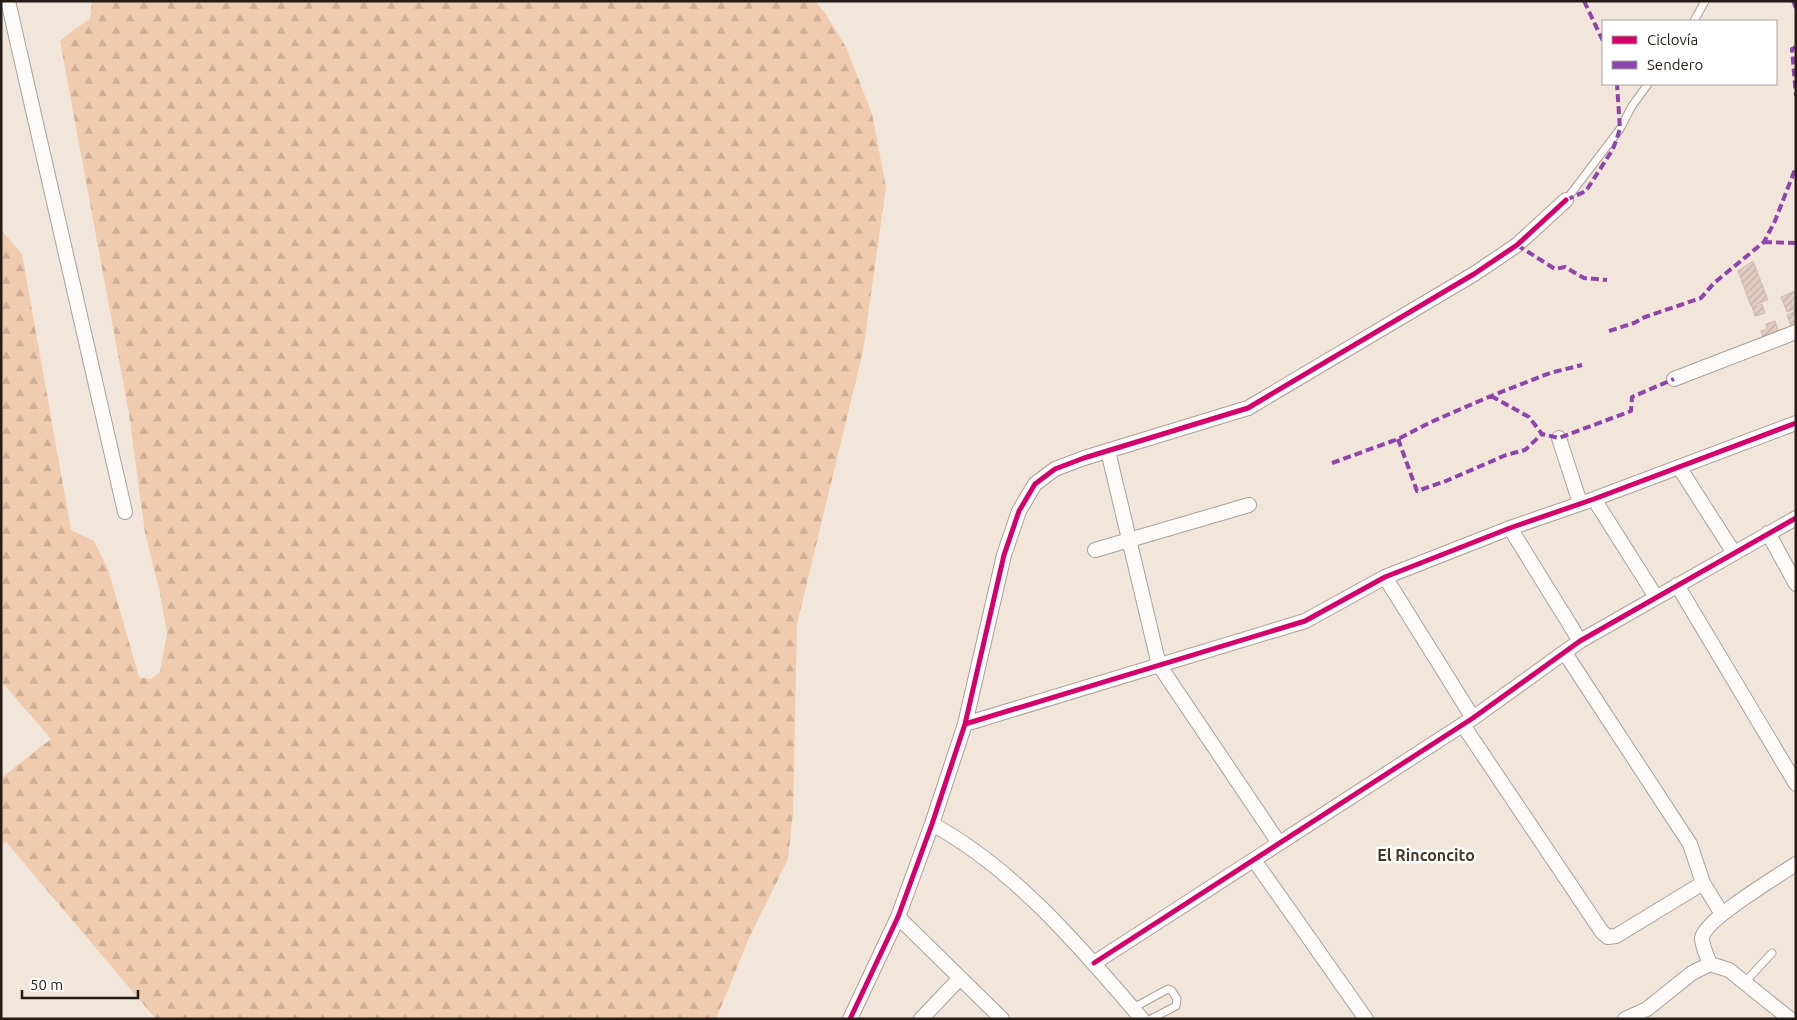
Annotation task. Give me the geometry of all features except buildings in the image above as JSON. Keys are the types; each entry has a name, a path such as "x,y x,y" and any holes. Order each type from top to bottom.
{"street":[{"path":"8,1 125,512"},
{"path":"850,1019 898,917 932,824 965,724 1004,555 1019,511 1035,484 1055,469 1248,408 1481,269 1517,245 1566,200"},
{"path":"1674,379 1796,332"},
{"path":"965,724 1305,621 1385,577 1510,528 1795,425"},
{"path":"1559,438 1580,503"},
{"path":"1108,451 1159,665 1278,843"},
{"path":"1679,467 1734,553"},
{"path":"1594,499 1656,597"},
{"path":"1095,550 1249,505"},
{"path":"1094,964 1278,843 1468,722 1580,641 1796,518"},
{"path":"1510,528 1580,641"},
{"path":"1768,533 1796,584"},
{"path":"1385,577 1468,722 1602,932 1608,937 1616,936 1703,883"},
{"path":"1677,585 1796,784"},
{"path":"1565,653 1690,844 1703,883 1722,914"},
{"path":"932,824 956,837 981,855 1030,897 1094,964 1137,1013"},
{"path":"1254,860 1366,1019"},
{"path":"1710,964 1702,936 1706,928 1722,914 1796,864"},
{"path":"898,917 1002,1019"},
{"path":"1625,1019 1647,1009 1692,973 1710,964 1729,970 1790,1019"},
{"path":"921,1019 960,978"}],"lane":[{"path":"1695,20 1705,1"},
{"path":"1566,200 1620,129 1632,106 1647,85"},
{"path":"1745,982 1772,954"},
{"path":"1137,1013 1168,989 1172,991 1176,999 1176,1006 1151,1019"}],"green space":[{"path":"92,1 815,1 825,13 846,47 872,114 886,187 863,351 797,624 793,813 788,859 749,938 716,1019 156,1019 6,842 1,845 1,778 51,739 1,681 1,230 22,254 71,530 94,541 108,569 139,677 151,679 160,672 167,633 160,593 145,533 129,414 60,41 90,19"}],"marked path":[{"path":"1584,1 1602,39"},
{"path":"1793,1 1796,8"},
{"path":"1796,47 1792,49 1796,96"},
{"path":"1566,200 1586,191 1613,149 1620,129 1617,85"},
{"path":"1609,331 1701,298 1714,283 1764,242 1796,171"},
{"path":"1764,242 1796,243"},
{"path":"1517,245 1555,269 1565,267 1584,278 1607,280"},
{"path":"1332,463 1398,439 1431,422 1491,396 1550,373 1582,365"},
{"path":"1491,396 1529,417 1542,434 1559,438 1631,411 1632,397 1674,379"},
{"path":"1398,439 1417,491 1446,481 1506,455 1525,450 1542,434"}],"cycle path":[{"path":"850,1019 898,917 932,824 965,724 1004,555 1019,511 1035,484 1055,469 1084,458 1248,408 1474,274 1517,245 1566,200"},
{"path":"965,724 1305,621 1385,577 1510,528 1594,499 1796,423"},
{"path":"1094,963 1473,718 1580,641 1796,518"}],"district":[{"name":"El Rinconcito","path":"1426,855"}]}
